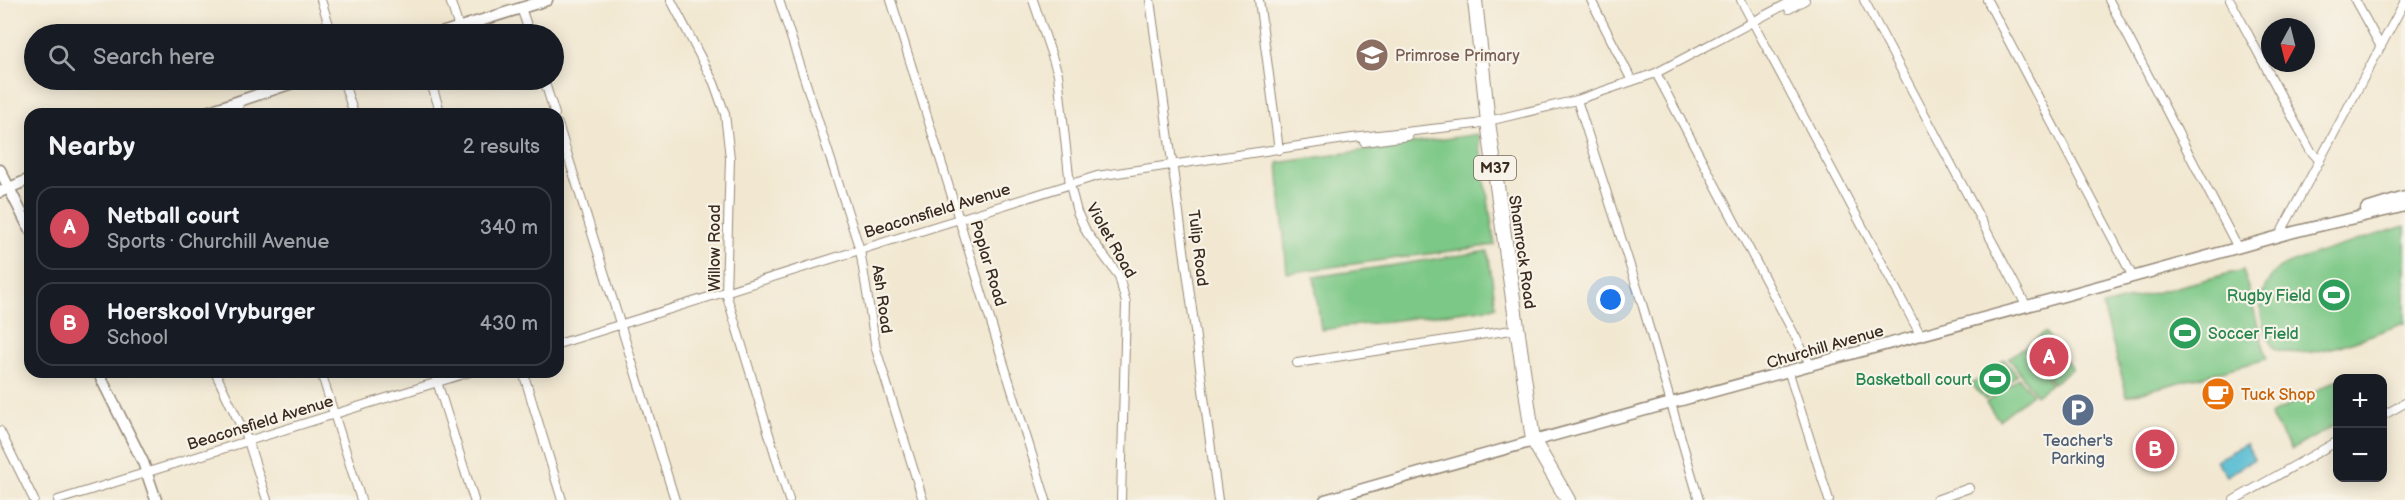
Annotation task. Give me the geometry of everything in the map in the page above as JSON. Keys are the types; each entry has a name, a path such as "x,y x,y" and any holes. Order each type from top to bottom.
{"main road":[{"name":"Shamrock Road","path":"1475,0 1488,122 1533,440 1568,500"}],"street":[{"path":"321,0 329,24"},
{"path":"450,0 458,24"},
{"path":"471,24 547,0"},
{"name":"Willow Road","path":"671,0 714,83 728,124 730,158 726,293 789,500"},
{"name":"Ash Road","path":"779,0 860,250 876,349 923,500"},
{"name":"Poplar Road","path":"891,0 1047,500"},
{"name":"Violet Road","path":"1033,0 1058,74 1070,185 1081,223 1119,276 1126,303 1121,500"},
{"name":"Tulip Road","path":"1150,0 1218,500"},
{"path":"1259,0 1279,150"},
{"path":"1591,0 1632,81"},
{"path":"1741,0 1920,334"},
{"name":"Beaconsfield Avenue","path":"1754,24 1794,0"},
{"name":"Beaconsfield Avenue","path":"564,342 1121,171 1334,143 1392,139 1420,131 1488,122 1577,100 1656,73 1805,0"},
{"path":"1864,0 2027,307"},
{"path":"1987,0 2133,277"},
{"path":"2109,0 2238,248"},
{"path":"2230,0 2305,142 2320,161"},
{"path":"2355,0 2381,47"},
{"path":"2279,236 2405,1"},
{"path":"521,8 527,24"},
{"path":"1656,73 1811,366"},
{"path":"219,108 272,90"},
{"path":"346,90 352,108"},
{"path":"433,90 439,108"},
{"path":"547,90 553,108"},
{"path":"1577,100 1671,402 1699,500"},
{"path":"237,102 239,108"},
{"path":"564,143 675,500"},
{"path":"0,170 5,190 24,220"},
{"path":"5,190 24,182"},
{"name":"Churchill Avenue","path":"1325,500 1533,440 1671,402 1789,373 1920,334 2027,307 2332,222 2405,197"},
{"name":"Churchill Avenue","path":"2332,222 2349,221 2405,206"},
{"path":"1297,363 1518,329"},
{"path":"1789,373 1829,500"},
{"path":"101,378 147,474 156,500"},
{"path":"218,378 248,441 267,500"},
{"path":"323,378 361,500"},
{"path":"436,378 474,500"},
{"name":"Beaconsfield Avenue","path":"58,500 452,378"},
{"path":"524,378 561,500"},
{"path":"2387,413 2405,403"},
{"path":"0,431 34,500"},
{"path":"2234,500 2333,443"},
{"path":"1936,500 1969,488"}],"green space":[{"path":"1478,134 1495,245 1287,273 1278,163"},
{"name":"Rugby Field","path":"2405,226 2405,323 2323,350 2306,353 2275,349 2264,329 2261,308 2265,288 2278,269 2317,253"},
{"path":"1488,251 1496,307 1321,330 1314,277"},
{"name":"Soccer Field","path":"2243,270 2267,359 2127,396 2103,306"},
{"path":"2045,332 2072,368 2053,383 2026,346"},
{"path":"2024,347 2051,384 2036,395 2009,358"},
{"name":"Basketball court","path":"2004,359 2017,375 1985,400 1972,384"},
{"name":"Basketball court","path":"2019,378 2032,394 1999,420 1986,403"},
{"path":"2333,382 2333,426 2291,450 2270,415"}],"water":[{"path":"2246,444 2254,459 2227,476 2216,460"}],"place":[{"name":"Primrose Primary","path":"1372,55"},
{"name":"Rugby Field","path":"2334,295"},
{"name":"Soccer Field","path":"2185,333"},
{"name":"Netball court","path":"2049,357"},
{"name":"Basketball court","path":"1995,379"},
{"name":"Tuck Shop","path":"2218,394"},
{"name":"Teacher's Parking","path":"2078,410"},
{"name":"Hoerskool Vryburger","path":"2155,449"}]}
